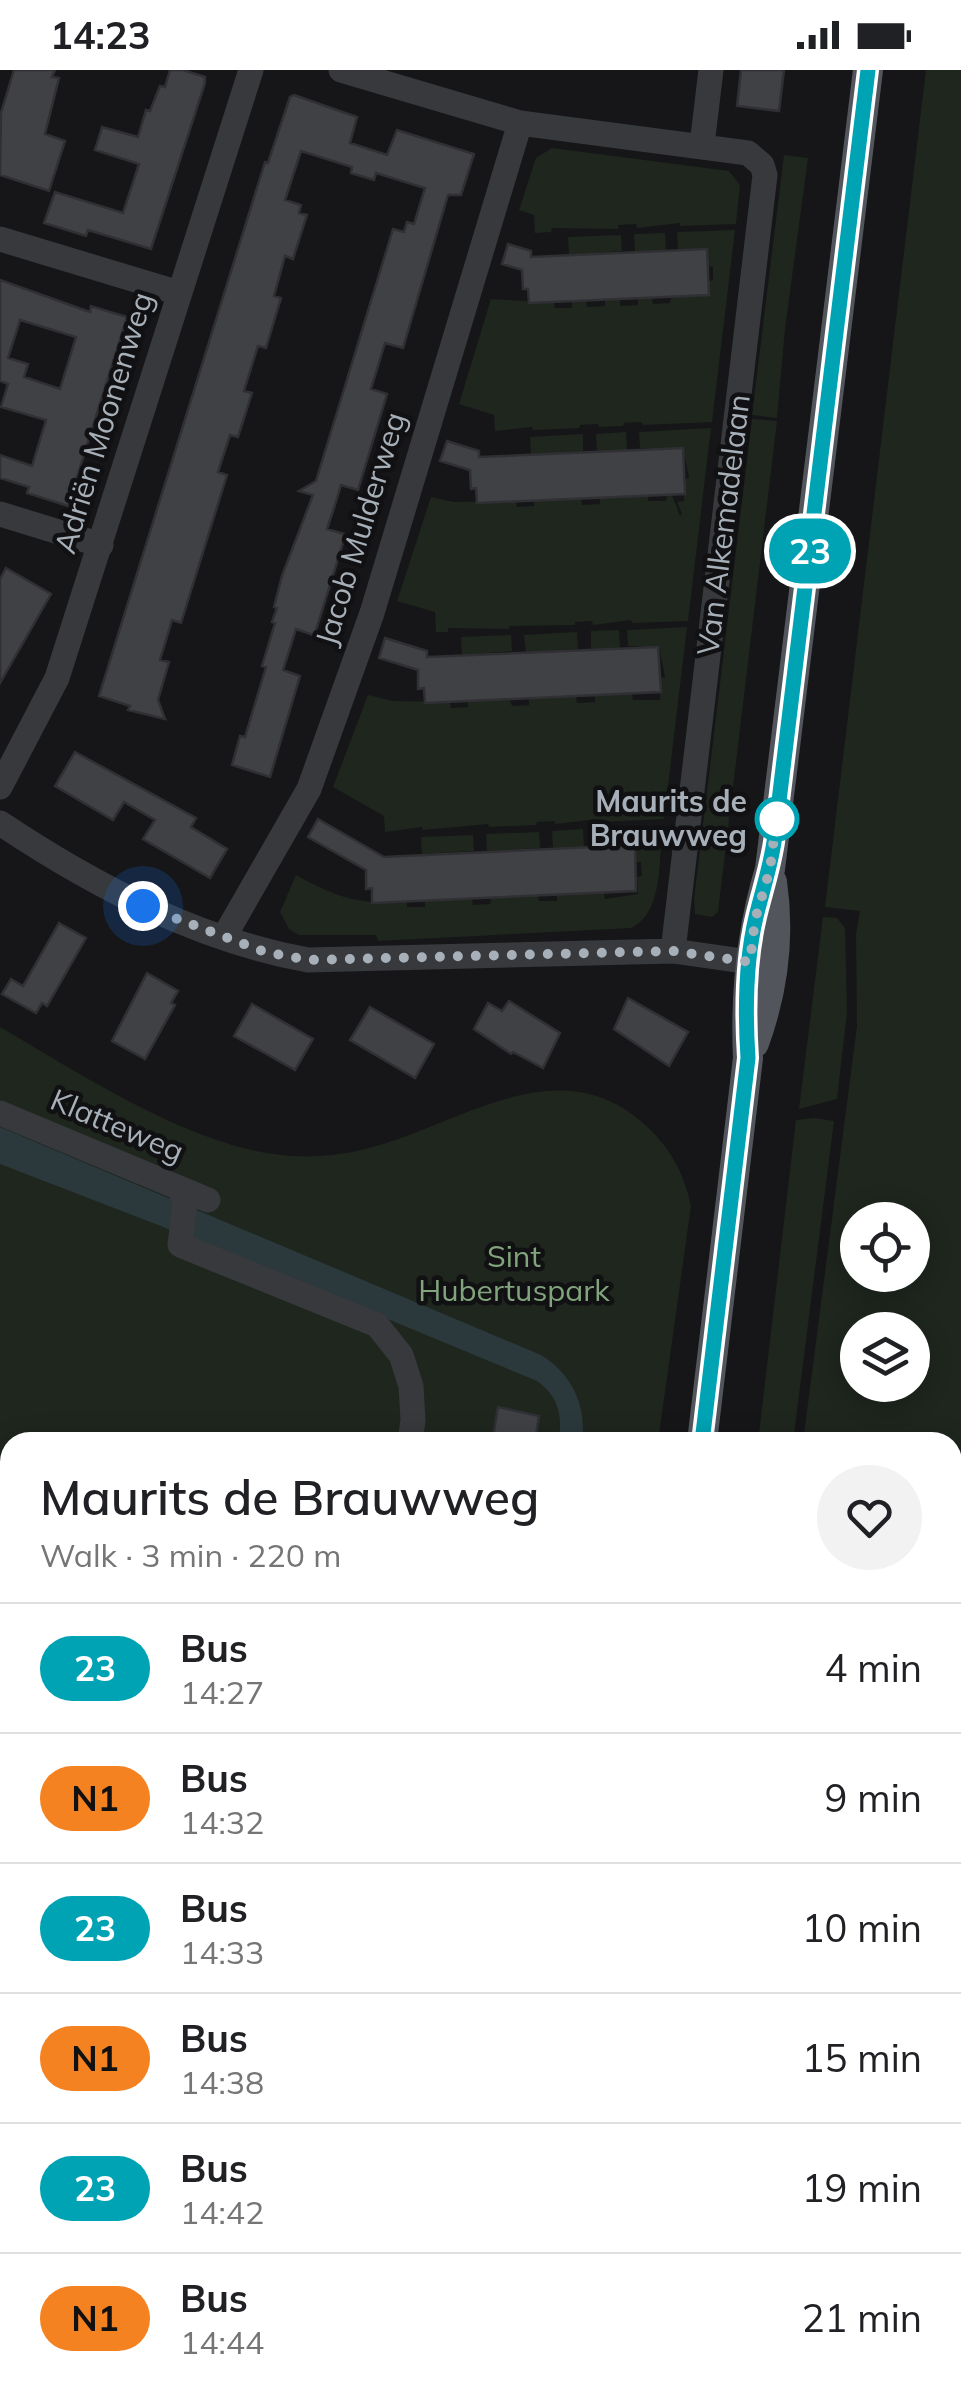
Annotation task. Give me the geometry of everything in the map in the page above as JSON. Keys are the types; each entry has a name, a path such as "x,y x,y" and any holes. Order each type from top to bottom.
{"main road":[{"path":"703,1432 748,1058 745,1003 755,920 770,869 868,70"},
{"path":"748,1058 767,1006 774,956 777,924 770,869"}],"street":[{"name":"Adriën Moonenweg","path":"0,787 57,678 251,70"},
{"name":"Van Alkemadelaan","path":"341,70 520,123 748,153 762,166 673,951"},
{"path":"702,145 711,70"},
{"name":"Jacob Mulderweg","path":"224,938 308,789 372,613 520,123"},
{"path":"0,239 179,293"},
{"path":"0,514 101,544"},
{"path":"0,823 143,906 265,952 308,960 673,951 750,962"},
{"name":"Klatteweg","path":"0,1112 191,1196 180,1245 376,1324 400,1355 412,1386 411,1432"}],"green space":[{"path":"926,70 961,70 961,1432 804,1432 857,1026 856,934 860,911 825,907"},
{"path":"552,148 729,171 740,185 736,224 680,223 637,228 636,224 618,225 618,229 552,228 551,232 535,233 534,215 519,210 536,158"},
{"path":"784,155 808,158 777,418 752,415"},
{"path":"735,230 712,422 495,431 494,415 459,404 491,299 572,308 572,302 586,301 587,307 605,306 605,300 620,299 620,306 638,305 638,299 652,298 653,304 670,303 671,297 708,295 713,267 708,266 707,249 678,249 677,232"},
{"path":"665,233 666,251 635,252 634,234"},
{"path":"621,235 622,251 569,255 568,237"},
{"path":"752,419 777,421 718,912 712,917 695,914 694,899"},
{"path":"711,428 688,621 631,620 593,625 592,621 509,629 448,628 448,632 436,632 435,612 397,601 431,497 454,502 516,501 517,507 534,506 534,501 581,498 582,505 600,504 600,498 648,496 648,501 666,501 667,495 672,495 680,516 677,502 684,501 685,479 689,478 683,448 640,448 639,432"},
{"path":"626,432 627,450 597,451 596,434"},
{"path":"583,434 583,451 531,455 530,437"},
{"path":"687,627 664,819 598,819 555,824 554,821 489,827 488,824 423,830 422,827 385,832 384,816 333,787 368,695 393,701 450,702 451,708 468,707 468,701 510,700 512,706 529,705 529,699 576,696 577,703 595,702 595,695 632,694 633,700 660,700 661,678 665,677 659,647 628,646 627,630"},
{"path":"619,630 620,648 591,650 591,631"},
{"path":"577,632 578,649 526,652 524,635"},
{"path":"511,635 512,651 462,655 461,637"},
{"path":"662,826 655,897 642,921 631,928 378,941 376,935 299,935 289,929 280,912 296,875 349,898 407,902 407,907 425,907 425,901 472,899 473,905 490,904 491,898 538,896 539,901 557,901 557,895 604,893 605,899 638,894 637,877 642,876 635,845 597,846 595,829"},
{"path":"583,829 584,847 553,849 552,831"},
{"path":"539,832 540,848 487,851 486,834"},
{"path":"473,835 474,851 422,854 421,837"},
{"path":"823,917 837,918 845,928 847,1012 837,1099 799,1109"},
{"name":"Sint Hubertuspark","path":"0,1027 173,1123 247,1149 282,1155 320,1156 357,1151 502,1100 538,1092 574,1091 609,1101 643,1123 668,1150 684,1182 691,1206 659,1432 0,1432"},
{"path":"796,1120 834,1121 794,1432 759,1432"}],"shaded area":[{"path":"0,1127 541,1355 561,1372 575,1392 583,1432 560,1432 558,1408 551,1394 537,1381 197,1240 0,1164"}],"building":[{"path":"14,70 55,70 52,77 59,78 45,134 65,141 49,191 0,175 1,113"},
{"path":"170,70 205,77 205,83 151,249 88,230 86,236 44,223 55,192 123,213 139,164 95,150 102,127 138,137 146,110 150,111 160,86 165,87"},
{"path":"741,70 784,70 779,111 737,106"},
{"path":"294,95 357,117 350,143 387,155 397,130 474,154 461,195 448,195 403,348 385,343 371,389 387,394 358,490 341,485 327,529 344,534 316,630 313,635 296,629 283,670 300,676 270,777 232,765 240,736 245,737 266,667 262,666 275,623 274,607 282,576 313,495 299,491 316,481 393,229 404,232 407,222 414,224 425,188 376,173 374,180 351,173 352,167 301,151 285,200 301,205 299,213 307,215 293,259 285,256 274,296 281,298 266,348 258,346 246,384 244,391 252,393 238,437 230,435 218,472 227,475 181,623 172,620 160,660 169,662 158,700 165,719 128,710 130,706 99,696 265,162 268,163 290,97"},
{"path":"508,244 531,251 531,257 707,249 709,295 529,303 522,270 502,264"},
{"path":"0,280 90,312 91,306 127,317 68,506 27,493 29,487 0,478 0,455 32,466 46,420 1,407 8,384 0,381","holes":["20,320 76,337 60,389 24,377 28,364 8,358"]},
{"path":"447,441 479,451 479,457 683,448 685,494 477,503 470,470 440,461"},
{"path":"6,568 51,594 0,683 0,579"},
{"path":"385,638 427,651 427,657 658,647 661,692 425,703 424,688 418,689 418,670 379,658"},
{"path":"75,752 196,818 191,827 227,849 210,878 143,839 155,820 124,802 113,820 55,786"},
{"path":"318,819 384,857 635,845 636,891 372,903 372,888 366,889 366,870 308,837"},
{"path":"59,923 86,938 47,1006 42,1003 36,1013 2,994 11,979 23,986"},
{"path":"147,973 178,991 171,1003 175,1005 145,1059 112,1041"},
{"path":"628,998 688,1032 669,1066 614,1029"},
{"path":"509,1001 560,1033 543,1068 511,1054 474,1029 488,1003 502,1011"},
{"path":"252,1004 313,1039 295,1070 234,1036"},
{"path":"370,1007 434,1044 415,1078 350,1040"},
{"path":"498,1407 539,1416 537,1432 494,1432"}],"bus line":[{"name":"23","path":"703,1432 748,1058 745,1003 755,920 774,842 868,70"}],"place":[{"name":"Maurits de Brauwweg","path":"777,819"}],"route":[{"path":"143,906 265,952 308,960 673,951 750,962 755,920 770,869 778,806 777,819"}]}
